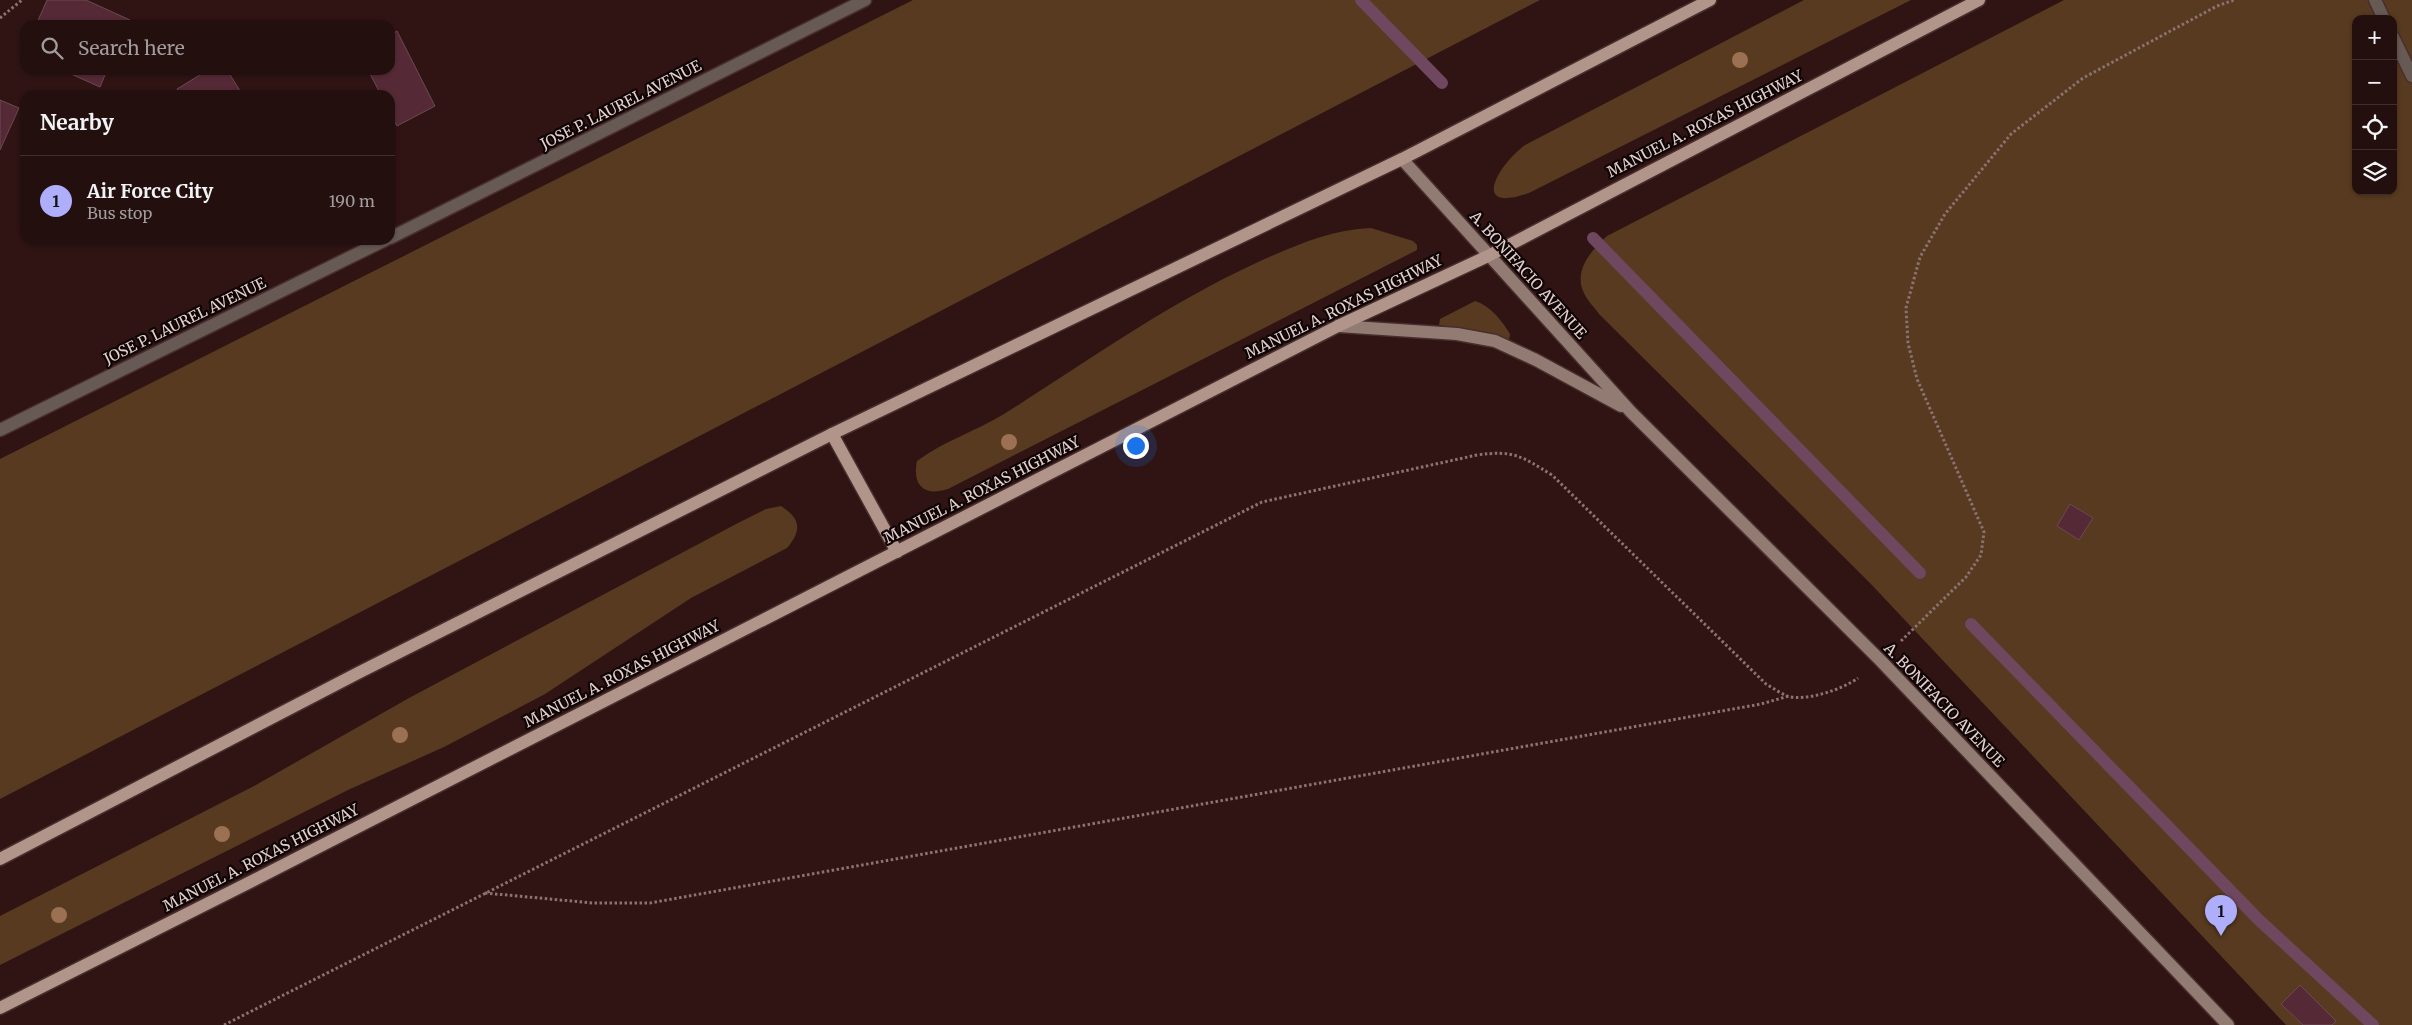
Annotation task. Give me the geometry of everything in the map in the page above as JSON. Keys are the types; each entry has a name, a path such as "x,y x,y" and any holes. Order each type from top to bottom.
{"main road":[{"path":"0,859 358,673 832,434 1402,158 1710,0"},
{"name":"MANUEL A. ROXAS HIGHWAY","path":"0,1008 1338,326 1488,256 1979,0"},
{"name":"A. BONIFACIO AVENUE","path":"1402,158 1488,256 1631,412 1880,661 2228,1025"},
{"name":"A. BONIFACIO AVENUE","path":"1338,326 1457,334 1495,341 1536,360 1631,412"},
{"path":"832,434 897,552"}],"street":[{"name":"JOSE P. LAUREL AVENUE","path":"395,236 866,0"},
{"path":"2375,0 2382,15"},
{"path":"2397,46 2412,76"},
{"name":"JOSE P. LAUREL AVENUE","path":"0,430 375,245"}],"path":[{"path":"0,18 22,0"},
{"path":"484,893 593,903 650,904 1751,706 1788,696 1818,695 1850,684 1880,661 1966,577 1981,555 1984,532 1917,379 1908,343 1906,308 1920,258 1945,214 2011,134 2083,78 2217,6 2234,0"},
{"path":"224,1025 1262,502 1477,455 1502,452 1526,459 1552,475 1766,684 1788,696"}],"shaded area":[{"path":"913,0 1540,0 0,799 0,459"},
{"path":"1804,0 1911,0 1529,193 1510,198 1499,197 1494,192 1494,184 1506,164 1525,145"},
{"path":"2064,0 2412,0 2412,1025 2286,1025 1869,582 1599,314 1584,294 1581,283 1581,275 1586,260 1607,236"},
{"path":"1371,228 1413,241 1417,245 1417,250 948,489 940,491 926,490 918,483 916,477 917,461 927,454 1004,414 1158,315 1222,279 1298,245 1326,235"},
{"path":"1475,301 1486,306 1500,319 1510,334 1509,340 1506,341 1483,332 1439,325 1440,319"},
{"path":"781,506 796,520 797,525 795,536 787,548 691,598 545,694 444,747 348,790 0,965 0,916 254,786 409,698 738,523 766,509"}],"building":[{"path":"47,0 86,0 130,20 38,20"},
{"path":"397,31 435,106 397,126 395,122 395,90 378,90 371,75 395,75 395,32"},
{"path":"73,75 105,75 100,87"},
{"path":"200,75 230,75 240,90 178,90"},
{"path":"0,100 19,108 0,150"},
{"path":"2070,504 2093,518 2079,540 2057,526"},
{"path":"2300,985 2336,1021 2332,1025 2303,1025 2281,1004"}],"waterway":[{"path":"1361,0 1442,83"},
{"path":"1593,238 1920,573"},
{"path":"1971,624 2259,920 2373,1025"}],"place":[{"name":"Air Force City","path":"2221,936"}]}
